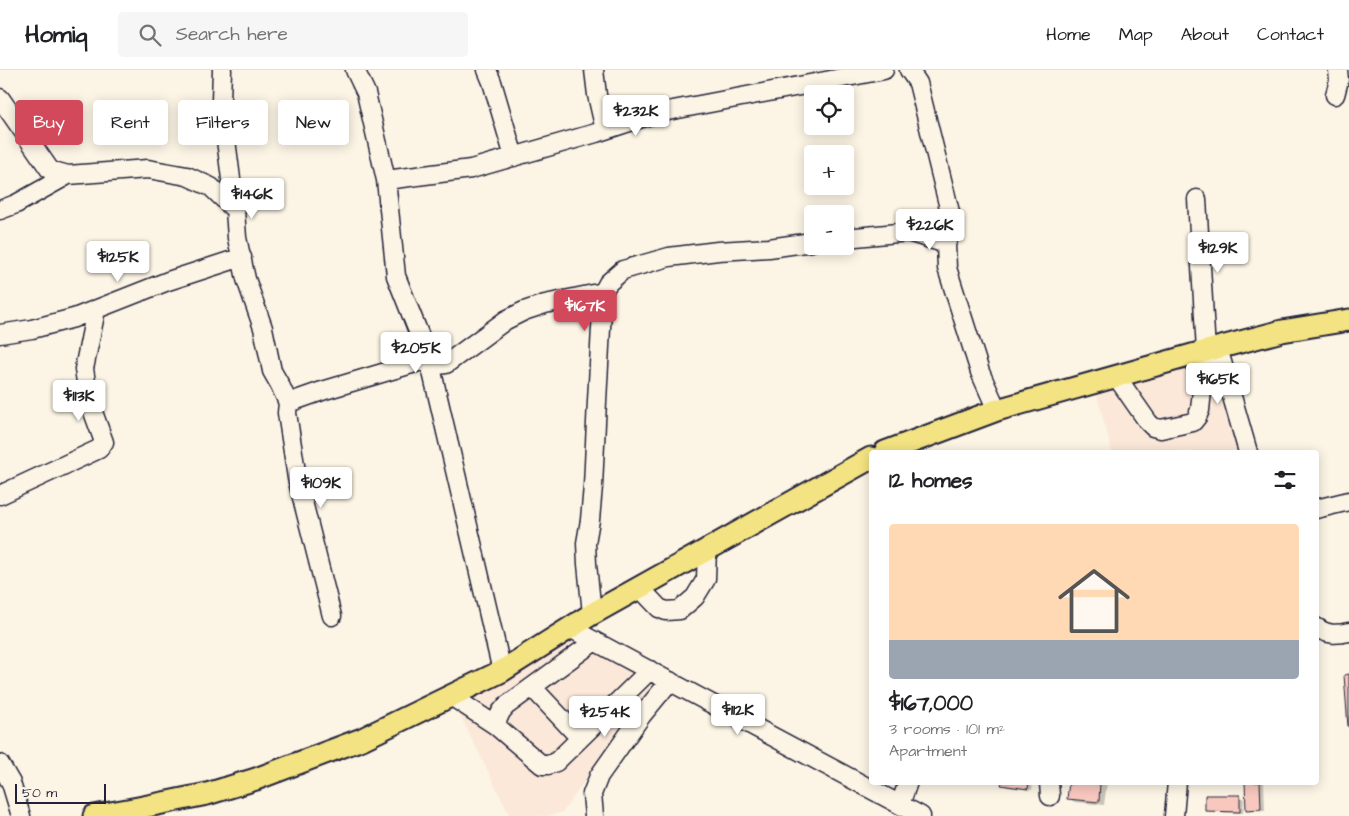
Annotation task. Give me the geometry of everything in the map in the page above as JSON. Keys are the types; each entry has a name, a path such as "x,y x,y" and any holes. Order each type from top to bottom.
{"main road":[{"path":"898,450 996,410 1282,331 1349,320"},
{"path":"94,816 138,812 207,794 362,740 502,672 592,614 639,587 869,462"}],"street":[{"path":"222,70 221,101 237,238 246,279 263,328 272,371 288,403 287,413 297,478 332,616"},
{"path":"355,70 366,93 386,180 396,276 429,359 502,672"},
{"path":"487,70 514,157"},
{"path":"594,70 597,96 605,130"},
{"path":"386,180 471,169 657,113 884,70"},
{"path":"1335,95 1339,80 1338,70"},
{"path":"916,74 951,216 951,232 946,244 947,268 980,372 996,410"},
{"path":"0,98 50,170 68,175 148,169 187,176 211,187 235,210"},
{"path":"0,210 16,204 68,175"},
{"path":"1197,199 1212,349 1247,450"},
{"path":"854,237 908,232 946,244"},
{"path":"592,614 586,543 593,486 604,292 608,283 624,270 669,257 804,243"},
{"path":"0,334 32,329 66,320 168,281 242,257"},
{"path":"429,359 438,365 446,364 506,320 524,311 545,304 604,292"},
{"path":"0,495 99,449 104,442 89,401 84,369 96,310"},
{"path":"1116,376 1153,427 1161,429 1193,422 1200,410 1212,349"},
{"path":"288,403 429,359"},
{"path":"1319,509 1349,501"},
{"path":"639,587 659,608 666,611 680,610 695,597 706,579 706,549"},
{"path":"570,628 913,812"},
{"path":"1319,629 1325,633 1349,632"},
{"path":"495,725 506,706 595,641"},
{"path":"451,696 495,725 542,765 548,765 556,762 650,670"},
{"path":"594,816 592,794 599,776 642,715 670,681"},
{"path":"532,687 580,738"},
{"path":"0,764 11,782 20,816"},
{"path":"908,785 913,812"},
{"path":"1174,816 1177,785"}],"shaded area":[{"path":"1215,360 1238,450 1111,450 1095,388"},
{"path":"573,638 652,684 563,812 548,816 510,816 456,707"}],"building":[{"path":"1349,674 1349,727 1348,727 1344,675"},
{"path":"1001,785 1029,785 1028,789"},
{"path":"1069,785 1100,785 1099,802 1067,799"},
{"path":"1245,785 1260,785 1261,809 1246,810"},
{"path":"1205,795 1240,795 1240,812 1205,811"}]}
